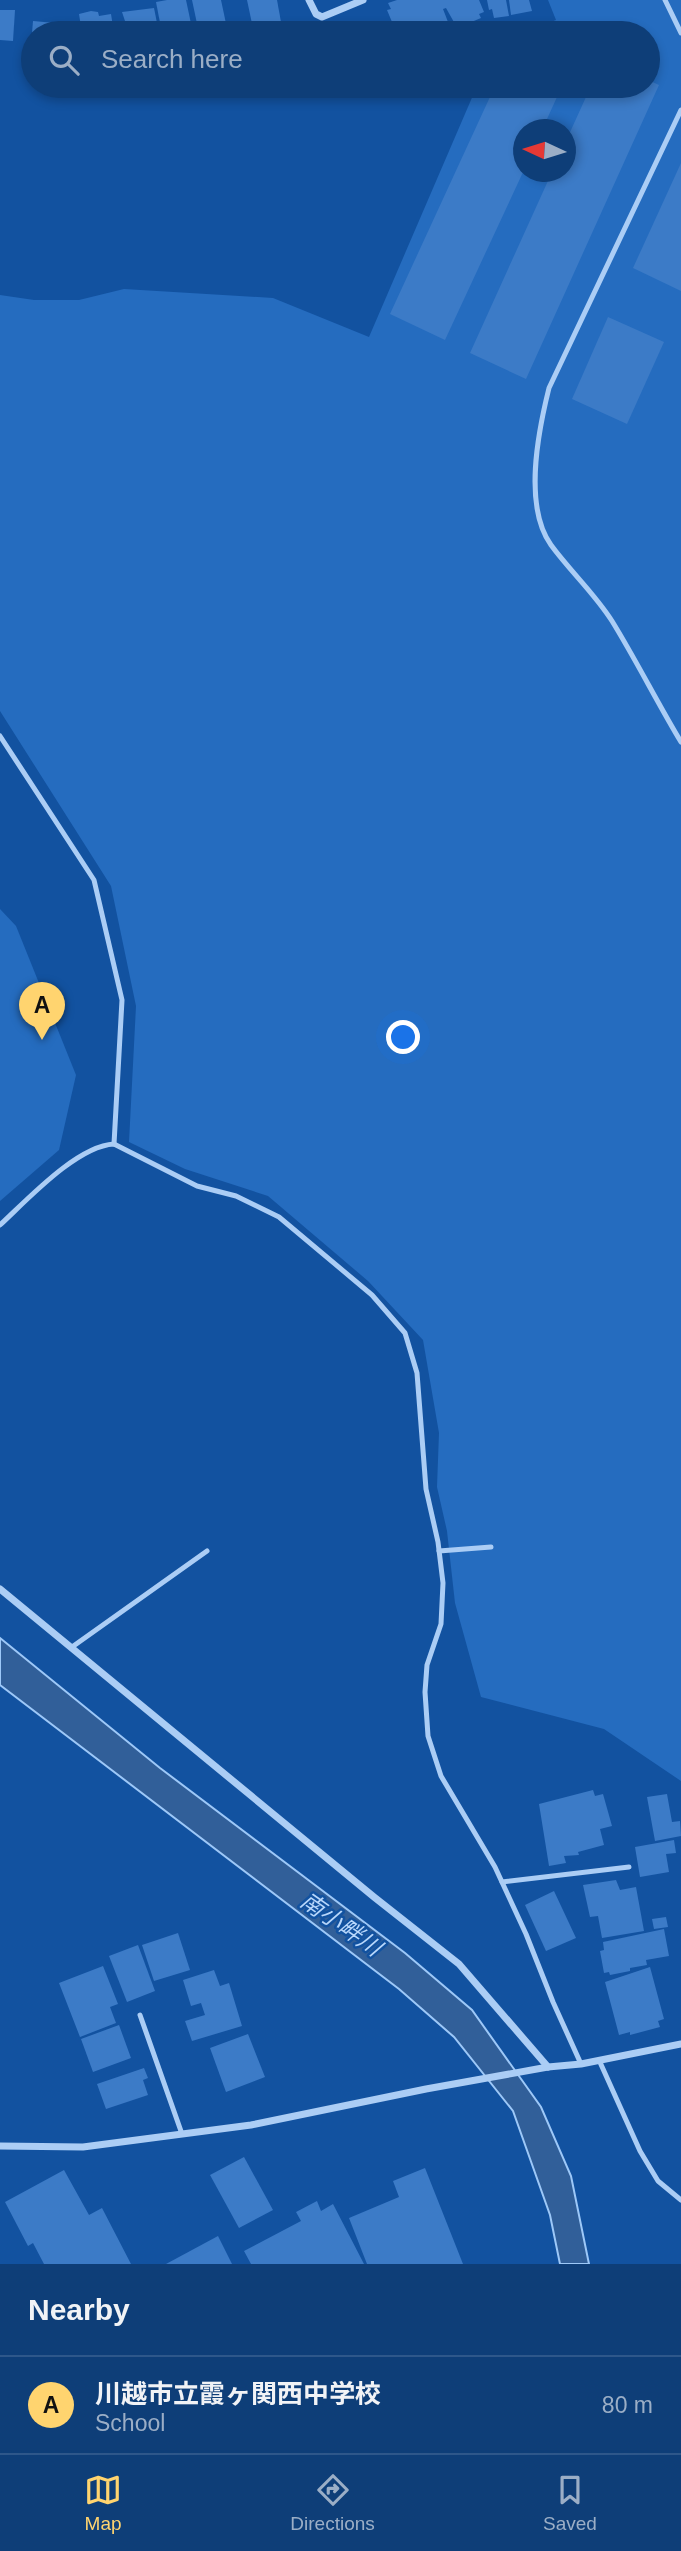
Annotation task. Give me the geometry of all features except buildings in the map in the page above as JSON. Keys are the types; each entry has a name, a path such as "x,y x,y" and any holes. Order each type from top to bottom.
{"street":[{"path":"309,0 316,15 322,17 363,0"},
{"path":"0,1589 459,1964 548,2067"},
{"path":"0,2146 83,2147 251,2125 426,2089 548,2067 581,2064 681,2044"}],"lane":[{"path":"665,0 681,33"},
{"path":"681,110 549,388 541,418 536,506 549,542 611,619 681,742"},
{"path":"0,736 94,880 122,1000 114,1144"},
{"path":"0,1224 74,1159 100,1145 114,1144 197,1186 236,1196 279,1217 372,1295 405,1333 417,1373 426,1489 443,1583 441,1624 427,1665 425,1692 428,1736 441,1776 502,1882 581,2064"},
{"path":"439,1551 491,1547"},
{"path":"72,1647 207,1551"},
{"path":"502,1882 629,1867"},
{"path":"140,2015 182,2134"},
{"path":"599,2060 640,2151 658,2181 681,2200"}],"shaded area":[{"path":"548,0 681,0 681,1781 604,1729 481,1697 455,1603 447,1531 437,1487 439,1433 423,1340 368,1281 268,1196 185,1169 129,1142 136,1006 111,886 0,711 0,295 34,300 79,300 124,289 273,298 369,337 472,98 660,98 660,21 553,21 556,20"},
{"path":"0,909 16,926 76,1075 59,1150 0,1201"}],"water":[{"name":"南小畔川","path":"0,1638 160,1768 405,1953 472,2010 541,2107 571,2176 589,2264 560,2264 550,2215 513,2111 454,2037 399,1989 0,1685"}],"place":[{"name":"川越市立霞ヶ関西中学校","path":"42,1040"}]}
